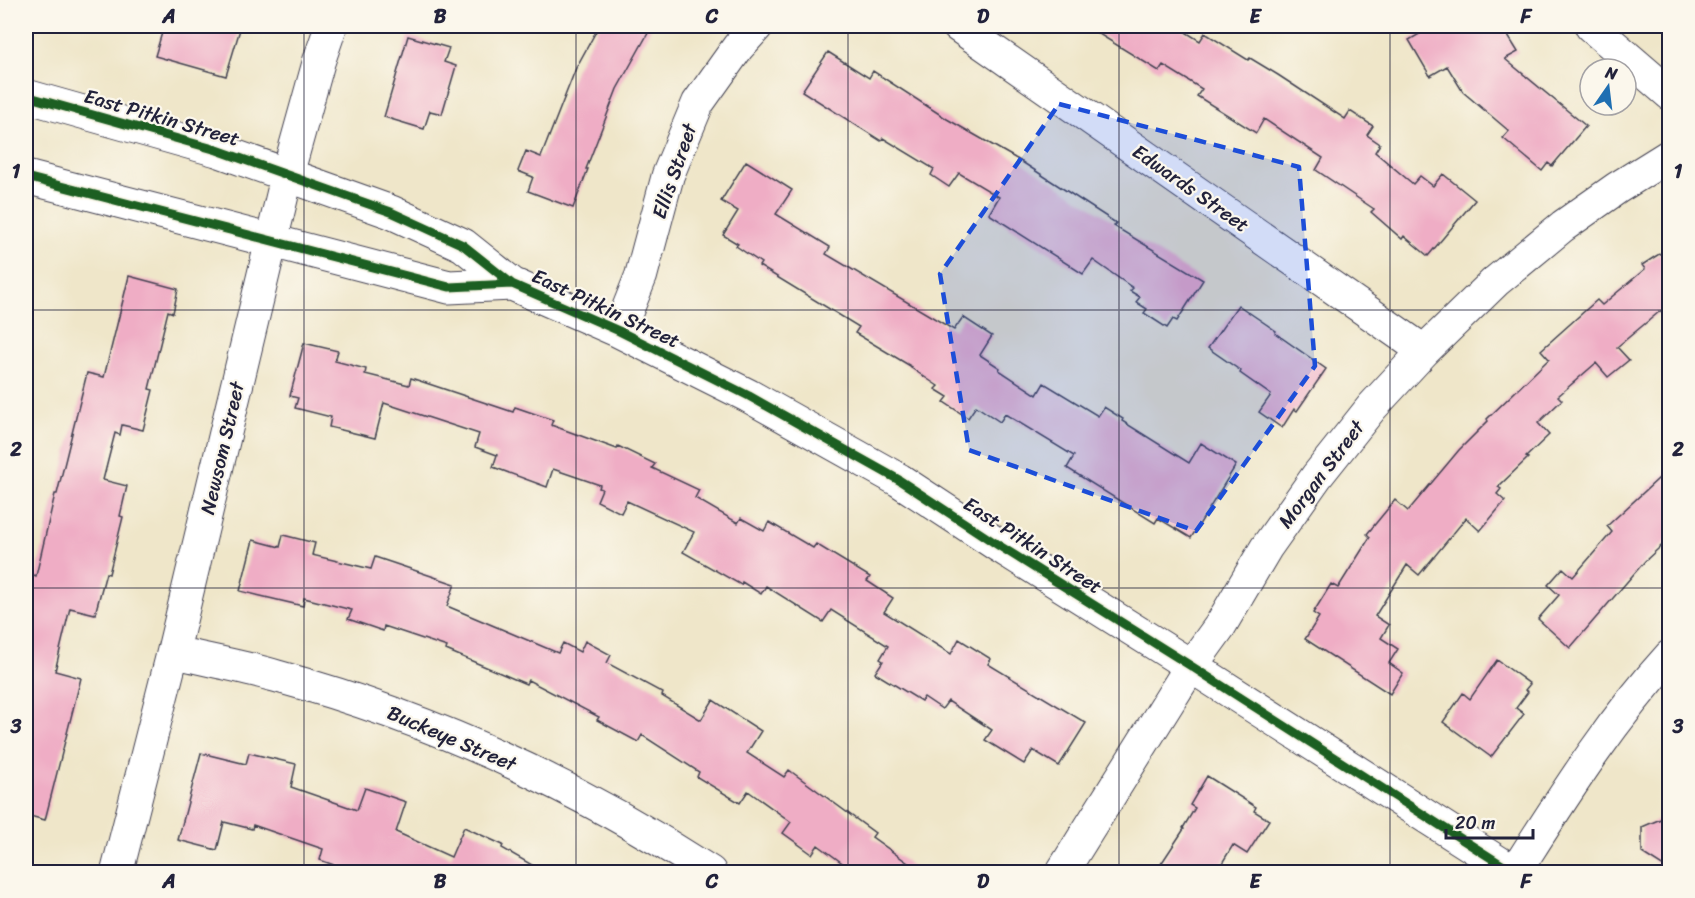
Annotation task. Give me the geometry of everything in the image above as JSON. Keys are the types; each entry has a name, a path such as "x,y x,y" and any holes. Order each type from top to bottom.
{"street":[{"name":"Newsom Street","path":"117,873 174,652 287,176 319,61 332,26"},
{"name":"Ellis Street","path":"619,331 641,276 668,175 698,103 738,47 757,26"},
{"name":"Edwards Street","path":"958,26 1424,351"},
{"path":"1591,26 1670,94"},
{"name":"East Pitkin Street","path":"26,96 217,150 391,212 463,245 512,284 619,331 749,396 899,480 1514,873"},
{"name":"Morgan Street","path":"1062,873 1191,666 1220,626 1266,549 1317,476 1372,407 1424,351 1495,282 1563,226 1617,188 1670,155"},
{"name":"East Pitkin Street","path":"26,177 448,287 512,284"},
{"name":"Buckeye Street","path":"174,652 286,679 375,706 473,744 567,789 658,839 710,873"},
{"path":"1514,873 1592,753 1648,680 1670,657"}],"highlighted area":[{"path":"1059,104 1299,167 1315,366 1196,531 969,450 940,274"}],"building":[{"path":"164,26 241,26 226,76 155,56"},
{"path":"599,26 652,26 617,89 573,208 528,191 533,177 518,171 526,151 541,157 576,68"},
{"path":"1086,26 1176,26 1200,41 1205,33 1248,60 1250,58 1278,75 1345,119 1350,111 1373,126 1367,135 1380,144 1375,152 1413,184 1420,176 1433,186 1443,174 1475,200 1428,256 1404,236 1402,239 1371,212 1374,209 1316,170 1323,158 1264,119 1256,133 1197,96 1202,89 1163,65 1159,71"},
{"path":"1433,26 1502,26 1518,52 1505,59 1586,126 1552,166 1548,163 1542,171 1503,138 1509,131 1463,92 1447,66 1430,76 1409,40"},
{"path":"408,36 449,48 444,62 456,66 442,114 430,111 424,129 384,117"},
{"path":"828,52 869,78 873,71 947,119 1022,162 1116,223 1114,226 1203,280 1177,321 1173,319 1167,328 1144,313 1147,309 1136,302 1140,297 1130,291 1133,288 1093,260 1083,274 989,214 999,197 959,173 949,187 931,175 934,169 883,138 881,141 802,91"},
{"path":"746,161 792,190 776,214 830,247 826,254 954,330 963,317 992,336 980,355 1037,395 1044,383 1098,416 1104,407 1189,463 1201,443 1236,465 1191,538 1158,518 1155,523 1067,468 1074,456 1005,414 1000,422 976,406 968,418 944,402 948,397 935,389 938,386 912,367 855,333 859,327 759,266 761,263 723,235 738,211 721,201"},
{"path":"1670,247 1670,306 1659,312 1617,347 1629,360 1608,377 1596,363 1558,396 1562,400 1538,423 1549,435 1498,487 1501,489 1497,494 1505,501 1480,531 1466,518 1419,575 1407,565 1375,616 1389,625 1381,638 1398,649 1389,663 1403,673 1390,694 1305,639 1319,617 1313,613 1331,584 1338,588 1370,537 1367,534 1395,500 1408,511 1459,450 1488,421 1487,419 1549,359 1541,350 1597,300 1602,305 1645,269 1642,265"},
{"path":"129,276 178,289 173,313 168,311 149,389 153,390 143,430 122,425 120,435 115,433 103,480 127,486 120,516 123,517 109,574 106,573 95,614 70,608 55,671 81,678 45,820 26,815 26,595 31,574 36,576 87,373 104,377"},
{"path":"1238,305 1326,369 1297,411 1294,409 1282,428 1259,412 1271,395 1208,348"},
{"path":"304,343 338,351 335,361 366,369 365,374 409,385 411,378 513,412 515,407 553,420 551,425 617,449 618,446 655,464 652,468 699,490 695,498 738,523 741,518 764,531 769,522 813,548 816,544 870,577 867,581 893,598 884,612 951,654 959,639 991,659 988,664 1086,723 1059,766 1033,750 1024,764 985,740 992,730 948,701 942,709 924,697 921,701 875,673 883,661 880,659 888,646 831,610 823,622 766,586 761,594 742,582 741,585 683,552 694,532 627,501 621,513 597,501 602,489 599,488 600,485 553,469 547,487 493,467 497,455 475,447 479,434 384,403 375,438 329,427 331,417 295,408 298,398 290,396"},
{"path":"1670,468 1670,538 1645,561 1570,648 1538,619 1559,595 1548,585 1563,568 1573,577 1612,532 1607,526"},
{"path":"283,535 315,543 312,555 371,569 375,557 455,584 447,606 558,653 563,643 580,652 585,641 611,655 607,663 663,693 662,696 701,720 713,700 761,731 747,753 784,777 789,770 875,833 872,837 922,873 856,873 818,845 812,854 783,833 791,822 748,791 740,803 697,777 699,772 642,735 638,742 597,720 599,717 528,680 526,684 446,650 447,647 384,626 383,631 348,619 352,610 304,598 303,606 240,591 253,540 280,547"},
{"path":"1497,660 1530,684 1525,690 1528,692 1516,708 1524,714 1491,757 1443,722 1463,693 1470,699"},
{"path":"201,753 246,764 249,753 296,764 291,787 357,810 365,788 406,802 396,832 451,857 464,827 503,845 502,848 546,873 356,873 320,860 323,849 253,825 252,829 224,822 217,850 178,840"},
{"path":"1207,776 1256,807 1254,811 1269,820 1247,854 1233,845 1216,873 1155,873 1184,829 1195,808 1190,805"},
{"path":"1670,815 1670,871 1642,853 1642,827"}],"cycle path":[{"path":"26,96 217,150 391,212 463,245 512,284 619,331 749,396 899,480 1513,872"},
{"path":"26,177 449,287 512,284"}]}
